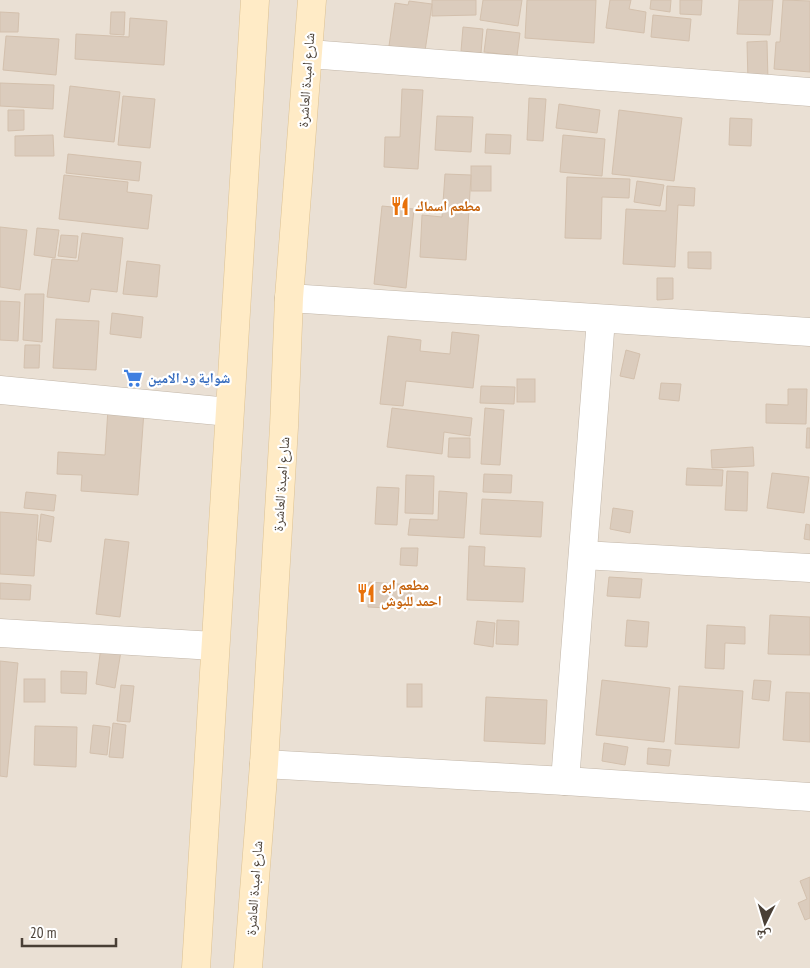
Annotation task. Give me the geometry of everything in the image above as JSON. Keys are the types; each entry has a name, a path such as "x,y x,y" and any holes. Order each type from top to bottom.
{"main road":[{"path":"196,968 214,646 238,299 255,0"},
{"name":"شارع امبدة العاشرة","path":"248,968 264,764 284,427 289,298 312,0"}],"street":[{"path":"309,54 810,92"},
{"path":"289,298 810,332"},
{"path":"565,780 601,318"},
{"path":"0,390 229,412"},
{"path":"583,555 810,568"},
{"path":"0,633 214,646"},
{"path":"264,764 565,780 810,798"}],"shaded area":[{"path":"0,0 810,0 810,968 0,968"}],"building":[{"path":"432,0 476,0 476,15 432,16"},
{"path":"483,0 522,0 518,26 480,20"},
{"path":"527,0 596,0 594,43 525,38"},
{"path":"610,0 631,0 629,9 646,12 644,33 606,28"},
{"path":"651,0 671,0 670,12 650,9"},
{"path":"680,0 702,0 701,15 680,14"},
{"path":"739,0 773,0 770,35 737,34"},
{"path":"783,0 810,1 810,72 774,69 776,42 780,42"},
{"path":"409,1 432,4 425,51 389,46 395,3 408,5"},
{"path":"0,12 19,13 18,32 0,32"},
{"path":"111,12 125,12 124,35 110,34"},
{"path":"653,15 691,19 689,41 651,37"},
{"path":"130,18 167,21 164,65 75,59 76,34 129,37"},
{"path":"463,27 483,29 481,53 461,51"},
{"path":"487,29 520,33 517,56 484,52"},
{"path":"6,36 59,39 56,75 3,70"},
{"path":"767,41 768,81 748,82 747,42"},
{"path":"0,83 54,85 53,109 0,106"},
{"path":"70,86 120,92 114,142 64,137"},
{"path":"402,89 423,90 418,169 384,167 385,137 400,137"},
{"path":"123,96 155,99 150,148 118,145"},
{"path":"529,98 546,99 543,141 527,140"},
{"path":"559,104 600,110 597,133 556,128"},
{"path":"8,110 24,110 24,130 8,131"},
{"path":"619,110 682,118 674,181 612,174"},
{"path":"437,116 473,117 471,152 435,150"},
{"path":"730,118 752,119 751,146 729,145"},
{"path":"486,134 511,135 510,154 485,153"},
{"path":"53,135 54,156 15,156 15,136"},
{"path":"563,135 605,139 602,176 560,172"},
{"path":"68,154 141,162 139,181 66,173"},
{"path":"471,166 491,166 491,191 471,191"},
{"path":"445,174 471,175 466,260 420,257 422,215 442,217"},
{"path":"64,175 128,182 127,192 152,195 148,229 59,219"},
{"path":"567,177 630,179 629,198 602,197 601,239 565,238"},
{"path":"637,181 664,185 660,206 634,202"},
{"path":"667,186 695,188 694,206 678,205 675,267 623,264 626,209 666,211"},
{"path":"382,206 414,209 406,288 374,284"},
{"path":"0,227 27,230 20,290 0,287"},
{"path":"37,228 59,230 55,258 34,255"},
{"path":"82,233 123,238 117,292 91,289 89,302 47,297 52,259 78,261"},
{"path":"61,235 78,236 76,258 58,256"},
{"path":"688,252 711,252 711,269 688,268"},
{"path":"127,261 160,265 157,297 123,294"},
{"path":"657,278 673,278 673,299 657,300"},
{"path":"25,294 44,294 42,342 23,340"},
{"path":"0,301 20,302 18,341 0,340"},
{"path":"112,313 143,317 141,338 110,334"},
{"path":"56,319 99,321 96,370 53,368"},
{"path":"452,332 479,335 473,388 406,381 403,406 380,404 388,336 421,340 420,351 450,354"},
{"path":"25,345 40,345 39,368 24,368"},
{"path":"626,350 640,354 634,379 620,376"},
{"path":"517,379 535,379 535,402 517,402"},
{"path":"661,383 681,384 679,401 659,399"},
{"path":"481,386 515,387 514,404 480,403"},
{"path":"788,389 807,389 806,424 766,423 766,404 788,405"},
{"path":"392,408 472,418 470,436 444,432 442,454 387,447"},
{"path":"485,408 504,410 500,465 481,464"},
{"path":"108,409 144,411 138,495 81,491 82,475 57,474 58,452 105,455"},
{"path":"807,428 810,428 810,448 806,448"},
{"path":"449,438 470,438 470,458 448,457"},
{"path":"753,447 754,466 712,468 711,450"},
{"path":"687,468 723,470 722,486 686,485"},
{"path":"727,471 748,472 747,511 725,510"},
{"path":"772,473 809,477 804,513 767,508"},
{"path":"484,474 512,475 511,493 483,492"},
{"path":"406,475 434,476 433,514 405,513"},
{"path":"377,487 399,488 397,525 375,524"},
{"path":"439,491 467,493 464,538 408,535 410,519 438,520"},
{"path":"26,492 56,495 54,511 24,508"},
{"path":"482,499 543,502 541,537 480,534"},
{"path":"613,508 633,511 630,533 610,529"},
{"path":"0,512 38,515 34,576 0,574"},
{"path":"41,514 54,517 51,542 38,540"},
{"path":"806,524 810,525 810,540 804,539"},
{"path":"105,539 129,542 120,617 96,614"},
{"path":"469,546 485,547 484,566 525,568 523,602 467,600"},
{"path":"401,548 418,548 417,566 400,565"},
{"path":"609,577 642,579 640,598 607,596"},
{"path":"369,582 412,585 410,609 368,607"},
{"path":"0,583 31,585 30,600 0,599"},
{"path":"770,615 810,617 810,655 768,654"},
{"path":"497,620 519,621 518,645 496,644"},
{"path":"627,620 649,622 647,647 625,646"},
{"path":"477,621 495,623 493,647 474,644"},
{"path":"707,625 745,627 745,644 725,643 724,669 705,668"},
{"path":"101,647 121,651 115,688 96,684"},
{"path":"0,661 18,663 7,777 0,776"},
{"path":"61,671 87,672 86,694 61,693"},
{"path":"24,679 45,679 45,702 24,702"},
{"path":"602,680 670,688 664,742 596,735"},
{"path":"754,680 771,681 769,701 752,699"},
{"path":"407,684 422,684 422,707 407,707"},
{"path":"121,685 134,686 130,722 117,721"},
{"path":"679,686 743,691 739,748 675,744"},
{"path":"786,692 810,693 810,742 783,740"},
{"path":"486,697 547,700 545,744 484,741"},
{"path":"113,723 126,725 123,758 109,757"},
{"path":"93,725 110,727 107,755 90,753"},
{"path":"35,726 77,727 76,767 34,765"},
{"path":"604,743 628,747 625,765 602,761"},
{"path":"648,748 671,750 669,766 647,764"},
{"path":"810,877 810,918 805,920 798,903 807,899 800,881"}],"place":[{"name":"مطعم اسماك","path":"400,206"},
{"name":"شواية ود الامين","path":"133,378"},
{"name":"مطعم ابو احمد للبوش","path":"366,593"}]}
